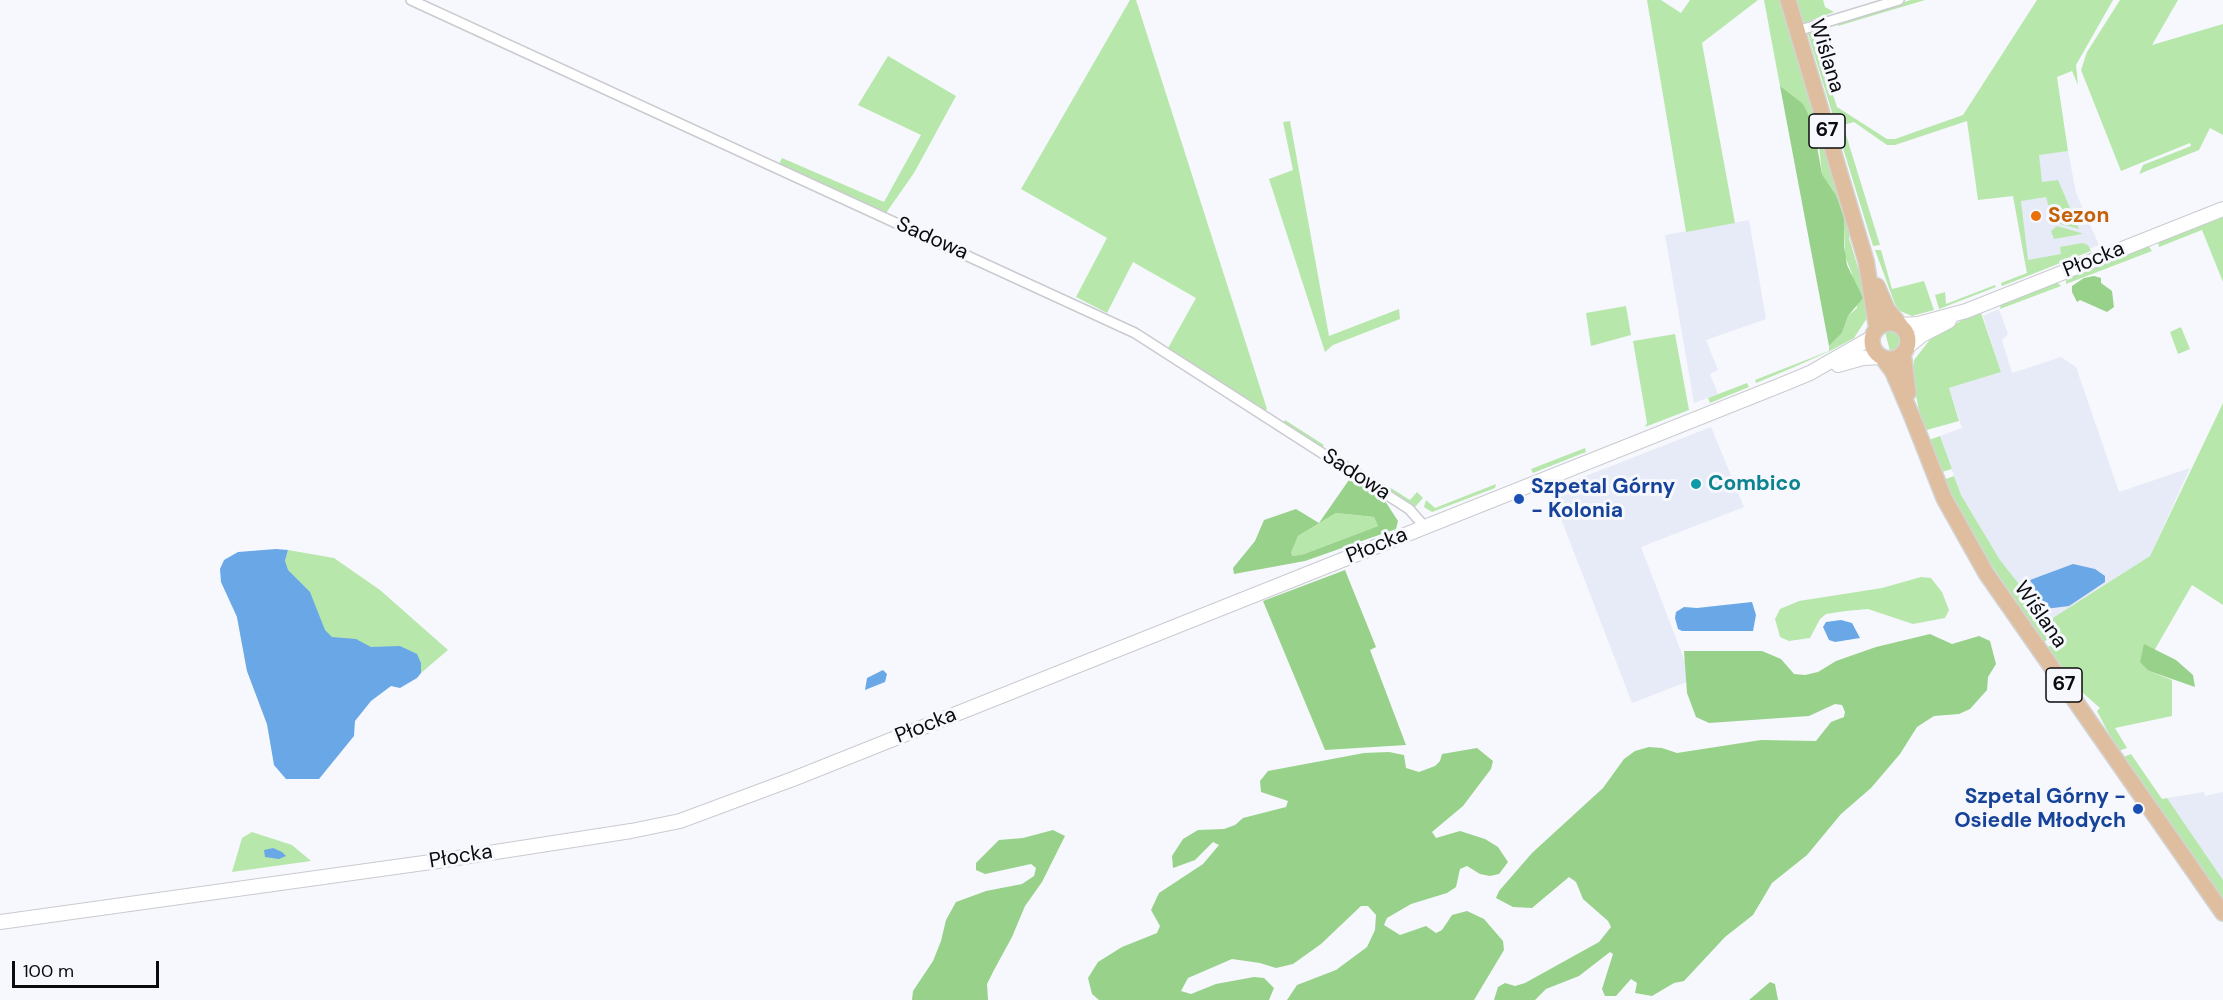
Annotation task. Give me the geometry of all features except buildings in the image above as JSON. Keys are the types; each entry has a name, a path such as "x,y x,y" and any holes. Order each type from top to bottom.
{"main road":[{"name":"Wiślana","path":"1788,0 1866,261 1887,309 1900,325"},
{"name":"Płocka","path":"1900,325 1918,324 1966,311 2223,209"},
{"name":"Wiślana","path":"1866,261 1875,333"},
{"name":"Płocka","path":"1905,350 1922,335 1966,311"},
{"path":"1875,333 1887,323 1900,325"},
{"name":"67","path":"1900,325 1908,335 1905,350"},
{"name":"Płocka","path":"1810,373 1875,333"},
{"name":"67","path":"1875,333 1874,348 1882,357"},
{"name":"Wiślana","path":"1905,350 1911,414"},
{"path":"1882,357 1893,358 1905,350"},
{"name":"Płocka","path":"0,922 431,862 632,831 680,821 793,779 1810,373 1863,358 1882,357"},
{"name":"Wiślana","path":"1882,357 1893,372 1944,498 1986,573 2223,914"}],"street":[{"name":"Sadowa","path":"411,0 1135,333 1409,509 1425,527"},
{"path":"1797,31 1899,0"}],"shaded area":[{"path":"2068,151 2076,193 2099,245 2027,274 2013,195 2038,154"},
{"path":"1749,220 1766,319 1706,340 1718,370 1710,374 1718,394 1694,403 1665,235"},
{"path":"1999,309 2008,334 2002,340 2012,373 2061,357 2076,367 2119,492 2190,468 2150,556 2048,621 2000,560 1961,495 1940,436 1962,428 1949,388 2001,372 1983,316"},
{"path":"1711,427 1744,507 1641,547 1692,680 1632,703 1550,490"},
{"path":"2204,792 2205,796 2223,792 2223,880 2167,798"}],"green space":[{"path":"1130,0 1136,0 1267,409 1265,411 1167,350 1196,298 1133,262 1107,313 1076,297 1107,238 1021,189"},
{"path":"1647,0 1661,0 1681,13 1690,0 1758,0 1702,43 1735,223 1686,232"},
{"path":"1764,0 1783,0 1849,227 1849,238 1862,281 1867,318 1854,338 1830,351 1756,383 1755,380 1829,351 1829,346 1842,333 1848,316 1857,308 1852,274 1845,256 1844,227 1836,195 1822,174 1819,146 1790,95 1780,86"},
{"path":"1794,0 1823,0 1825,7 1834,12 1801,24"},
{"path":"1911,0 1925,0 1838,26 1837,22"},
{"path":"2037,0 2113,0 2076,65 2078,85 2072,71 2057,77 2068,151 2039,155 2042,182 2058,180 2079,229 2053,222 2046,197 2021,201 2028,260 2061,254 2060,247 2082,243 2088,245 2091,251 2002,286 2001,283 2027,273 2013,196 1978,200 1967,121 1895,145 1887,145 1854,122 1843,125 1880,245 1873,246 1808,34 1819,28 1824,30 1813,34 1837,107 1887,139 1895,139 1963,115"},
{"path":"2120,0 2178,0 2152,45 2223,24 2223,135 2210,128 2199,150 2139,174 2143,165 2191,146 2190,143 2121,171 2081,70 2087,52"},
{"path":"888,56 956,96 914,173 886,213 779,164 782,158 884,202 921,135 858,105"},
{"path":"1780,86 1803,104 1813,124 1822,174 1836,195 1844,218 1847,265 1863,298 1848,316 1842,333 1829,346"},
{"path":"1290,121 1329,336 1399,309 1400,319 1333,345 1325,352 1269,179 1293,170 1283,122"},
{"path":"2223,214 2223,282 2202,230 2159,247 2158,242"},
{"path":"2057,226 2082,234 2054,239 2051,231"},
{"path":"2148,245 2152,251 2066,284 2066,278"},
{"path":"1875,250 1881,250 1892,289 1924,281 1934,310 1912,316 1900,311 1895,304"},
{"path":"2094,276 2101,278 2101,283 2112,291 2114,307 2107,312 2080,300 2077,302 2072,292 2072,286 2084,278"},
{"path":"2056,281 2061,286 2000,309 2001,303"},
{"path":"1995,285 1996,287 1939,309 1935,295 1945,292 1946,304"},
{"path":"1626,306 1631,335 1591,346 1586,313"},
{"path":"1975,313 1981,313 2001,372 1949,388 1959,421 1923,431 1912,375 1914,360 1932,337"},
{"path":"2181,327 2190,349 2178,354 2170,332"},
{"path":"1885,332 1897,334 1900,340 1897,348 1890,351"},
{"path":"1675,334 1689,410 1645,427 1647,423 1633,341"},
{"path":"1747,383 1749,387 1710,403 1708,398"},
{"path":"2223,403 2223,605 2192,585 2154,651 2144,644 2149,671 2172,680 2172,716 2115,728 2127,748 2118,751 2097,711 2100,708 2074,685 2048,647 2061,639 2057,633 2044,642 1963,523 1943,480 1954,476 1961,495 2000,560 2048,621 2150,556"},
{"path":"1285,420 1324,445 1322,448 1283,423"},
{"path":"1940,436 1952,469 1938,473 1926,441"},
{"path":"1327,448 1364,471 1362,474 1325,450"},
{"path":"1585,448 1586,452 1533,473 1531,469"},
{"path":"1370,475 1410,500 1417,492 1423,498 1415,507 1368,478"},
{"path":"1351,477 1385,501 1398,521 1396,529 1305,561 1234,574 1233,568 1255,541 1264,520 1296,509 1319,523","holes":["1336,513 1374,517 1378,526 1304,554 1293,556 1291,553 1298,536"]},
{"path":"1496,484 1495,488 1432,512 1424,507 1426,500 1435,508"},
{"path":"1336,513 1374,517 1378,526 1293,556 1291,553 1298,536"},
{"path":"288,550 334,558 380,590 448,650 421,673 421,664 272,751 267,724 247,671 237,617 285,561"},
{"path":"1345,570 1376,647 1370,650 1406,745 1325,750 1263,601"},
{"path":"1921,577 1931,578 1942,592 1949,610 1945,618 1913,624 1868,609 1846,611 1826,614 1820,619 1810,638 1789,641 1780,637 1775,619 1780,609 1799,601 1882,588"},
{"path":"1930,634 1952,644 1979,636 1990,641 1996,664 1988,677 1987,690 1970,709 1959,714 1934,716 1917,727 1900,754 1871,788 1841,814 1807,855 1772,883 1753,915 1725,937 1684,981 1674,983 1652,996 1635,993 1637,983 1631,979 1616,996 1605,996 1602,989 1613,954 1610,952 1579,976 1546,989 1535,1000 1494,1000 1498,987 1505,983 1515,986 1525,983 1599,942 1611,927 1608,921 1583,899 1576,882 1569,877 1532,908 1513,907 1496,898 1499,891 1532,853 1603,788 1624,759 1635,751 1649,747 1677,753 1761,740 1816,741 1831,722 1844,717 1845,712 1842,705 1835,704 1809,716 1709,723 1696,717 1687,693 1684,651 1762,651 1781,659 1794,674 1805,675 1818,672 1836,661 1876,647"},
{"path":"2144,644 2176,660 2193,675 2195,687 2149,671 2140,662"},
{"path":"1477,748 1493,761 1491,769 1463,806 1432,832 1436,838 1460,831 1485,839 1498,847 1508,862 1499,874 1490,876 1480,874 1467,866 1460,869 1456,887 1447,893 1411,904 1387,918 1384,925 1400,935 1426,926 1436,933 1442,930 1452,915 1467,911 1484,919 1503,941 1504,950 1474,1000 1287,1000 1297,985 1336,970 1367,947 1375,930 1376,915 1368,906 1361,906 1321,944 1293,964 1276,968 1232,959 1188,978 1181,991 1191,994 1216,984 1254,977 1264,978 1274,988 1269,1000 1099,1000 1092,994 1088,978 1098,962 1122,947 1157,933 1160,926 1151,910 1159,893 1203,864 1219,845 1213,842 1195,860 1173,868 1172,856 1183,839 1198,830 1224,829 1235,825 1243,818 1286,807 1288,801 1261,792 1260,781 1268,771 1364,753 1389,752 1404,755 1406,768 1419,772 1435,766 1442,754"},
{"path":"2131,754 2162,799 2167,798 2223,880 2223,903 2123,757"},
{"path":"1053,830 1065,836 1042,882 1025,906 1012,937 987,984 988,1000 912,1000 913,991 933,961 946,920 956,902 986,891 1022,884 1034,876 1036,868 1031,864 985,874 976,870 976,863 999,840 1023,838"},
{"path":"252,832 292,845 311,861 232,872 242,838"},
{"path":"1770,982 1775,984 1778,1000 1749,1000"}],"water":[{"path":"288,550 285,561 288,570 310,592 325,630 332,637 356,639 371,647 400,646 417,654 421,663 421,673 417,678 400,688 391,686 371,701 355,721 354,736 319,779 286,779 274,765 267,724 247,671 237,617 221,582 220,569 224,560 238,552"},
{"path":"2073,564 2095,569 2105,576 2105,582 2069,606 2045,609 2030,580"},
{"path":"1752,602 1756,615 1753,631 1682,631 1678,629 1676,612 1684,607 1697,608"},
{"path":"1841,620 1852,623 1860,638 1835,642 1829,640 1823,627 1826,622"},
{"path":"883,670 887,674 885,682 865,690 867,678"},
{"path":"273,848 286,856 279,859 265,857 264,850"}],"place":[{"name":"Sezon","path":"2036,216"},
{"name":"Combico","path":"1696,484"},
{"name":"Szpetal Górny - Kolonia","path":"1519,499"},
{"name":"Szpetal Górny - Osiedle Młodych","path":"2138,809"}]}
